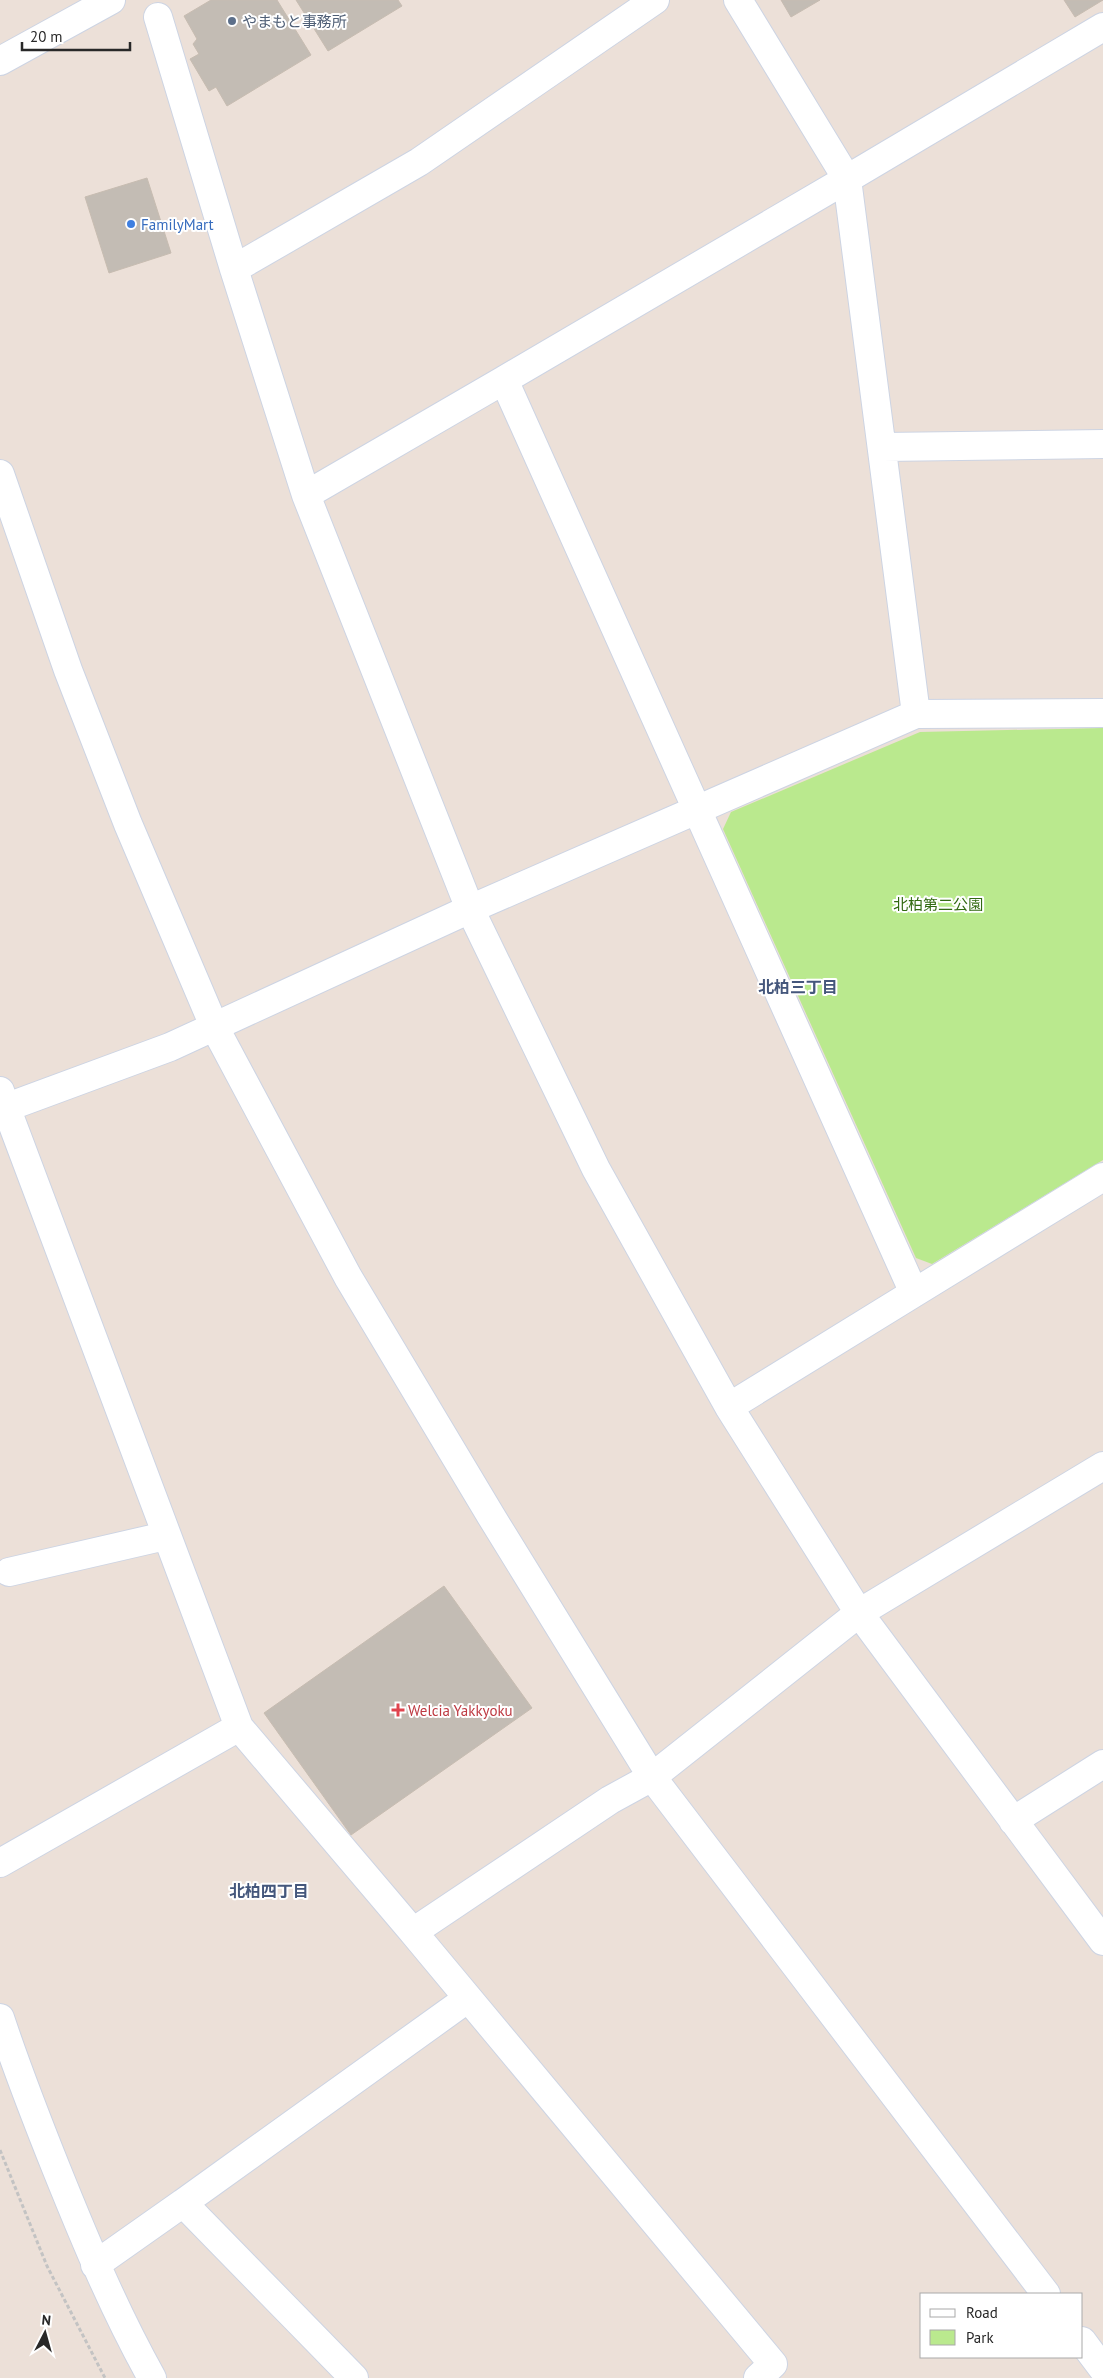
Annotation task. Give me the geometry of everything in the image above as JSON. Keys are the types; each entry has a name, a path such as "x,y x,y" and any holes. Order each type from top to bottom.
{"street":[{"path":"0,61 111,0"},
{"path":"234,269 419,162 656,0"},
{"path":"738,0 847,179 916,714"},
{"path":"158,16 234,269 306,495 470,909 596,1169 729,1407 859,1614 1103,1941"},
{"path":"306,495 1103,27"},
{"path":"504,380 914,1293"},
{"path":"883,447 1103,444"},
{"path":"0,474 68,670 128,824 214,1026 348,1277 496,1524 652,1777 1045,2293"},
{"path":"758,2378 773,2364 413,1932 239,1727 165,1536 2,1100 170,1047 470,909 916,714 1103,713"},
{"path":"729,1407 1103,1177"},
{"path":"413,1932 610,1800 652,1777 859,1614 1103,1466"},
{"path":"9,1572 165,1536"},
{"path":"0,1862 239,1727"},
{"path":"1013,1821 1103,1764"},
{"path":"95,2266 468,1999"},
{"path":"0,2018 14,2062 95,2266 128,2335 152,2378"},
{"path":"183,2202 354,2378"},
{"path":"1083,2342 1103,2368"}],"path":[{"path":"0,2150 47,2266 105,2378"}],"green space":[{"name":"北柏第二公園","path":"1103,728 1103,1160 932,1264 916,1258 723,829 731,812 920,732"}],"building":[{"path":"211,0 277,0 311,55 227,106 216,87 209,91 190,59 199,54 193,44 197,39 184,16"},
{"path":"296,0 398,0 402,6 328,51"},
{"path":"781,0 820,0 791,17"},
{"path":"1064,0 1103,0 1075,17"},
{"path":"147,178 171,253 109,273 85,197"},
{"name":"Welcia Yakkyoku","path":"444,1586 532,1708 351,1835 264,1713"}],"place":[{"name":"やまもと事務所","path":"232,21"},
{"name":"FamilyMart","path":"131,224"},
{"name":"Welcia Yakkyoku","path":"398,1710"}],"district":[{"name":"北柏三丁目","path":"798,987"},
{"name":"北柏四丁目","path":"269,1891"}]}
